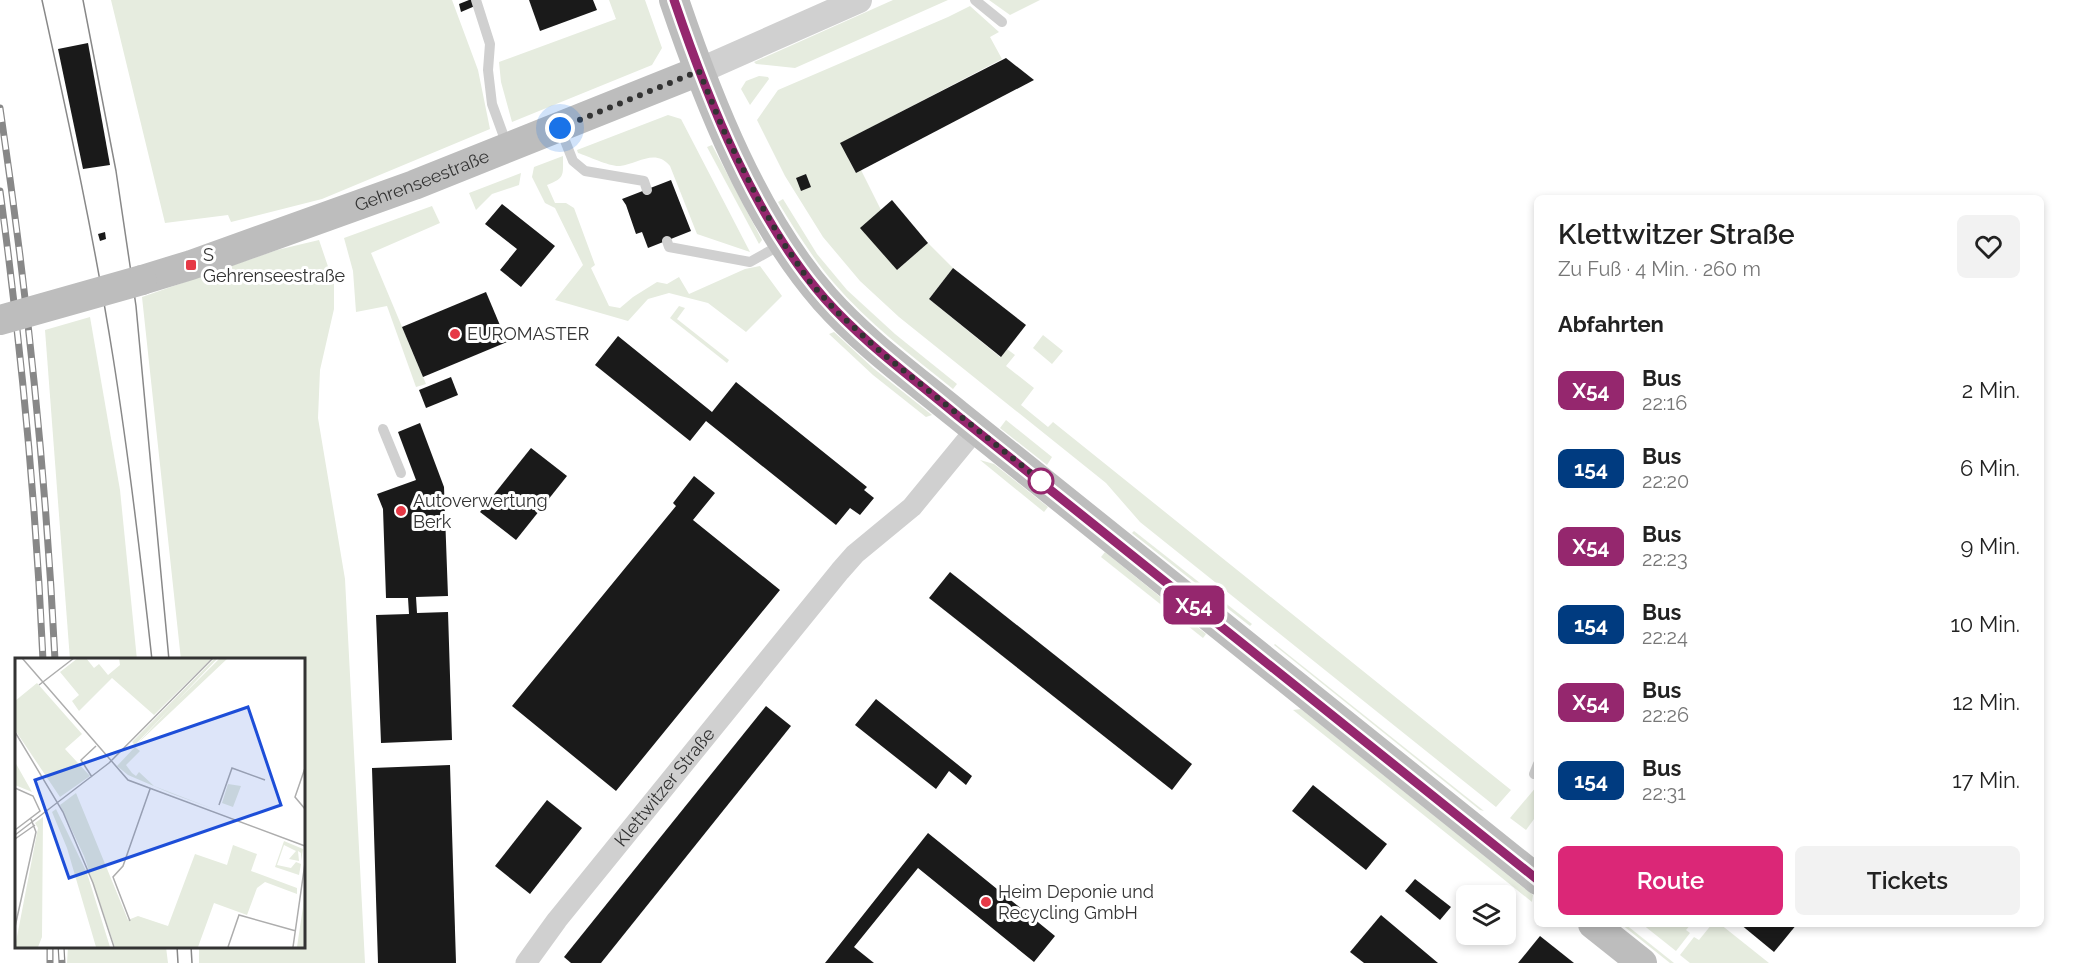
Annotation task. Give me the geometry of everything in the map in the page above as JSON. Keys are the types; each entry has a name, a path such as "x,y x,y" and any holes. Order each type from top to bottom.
{"main road":[{"path":"674,0 699,71 723,129 760,203 810,282 853,327 892,362 1534,877"},
{"name":"Gehrenseestraße","path":"0,320 191,266 414,185 699,71"},
{"path":"1597,927 1642,963"}],"street":[{"path":"699,71 860,0"},
{"name":"Klettwitzer Straße","path":"526,963 557,920 834,578 855,555 912,507 976,429"}],"lane":[{"path":"476,0 490,44 489,70 492,104 508,148"},
{"path":"975,0 1002,22"},
{"path":"560,128 573,161 585,171 644,181 647,190"},
{"path":"667,241 669,247 750,262 784,244"},
{"path":"383,429 401,473"}],"shaded area":[{"path":"111,0 452,0 478,70 490,129 322,199 231,222 228,215 165,223"},
{"path":"609,0 645,0 662,48 652,65 512,122 501,82 499,62 616,19"},
{"path":"893,0 948,0 795,68 754,62"},
{"path":"989,0 1040,0 1010,15"},
{"path":"970,6 999,32 990,37 1002,59 841,143 856,173 861,170 881,210 897,270 928,243 953,268 929,299 1000,357 1007,349 1015,355 1006,366 1034,388 1021,405 1048,427 1053,422 1511,790 1496,807 1140,522 1106,483 899,317 860,281 823,237 785,176 757,120 778,90"},
{"path":"759,76 769,79 750,105 741,89 746,81"},
{"path":"668,115 681,119 750,252 697,234 670,166 664,161 658,158 646,158 627,165 616,166 578,153 577,150"},
{"path":"712,145 762,240 759,244 707,147"},
{"path":"563,156 562,175 547,185 555,203 566,203 574,208 595,265 591,268 609,306 620,308 657,282 667,284 679,277 689,294 745,269 760,266 782,296 746,332 708,303 669,293 648,299 628,321 555,300 583,265 555,208 545,203 532,177 534,167"},
{"path":"521,173 519,185 492,194 476,210 469,193"},
{"path":"783,199 817,254 847,290 895,334 957,384 953,389 875,325 846,297 804,243 778,202"},
{"path":"432,206 440,223 371,253 426,384 416,387 387,306 356,312 353,271 344,238"},
{"path":"319,240 334,284 334,309 320,370 318,418 345,579 365,963 199,963 199,948 304,948 304,658 181,658 142,297 277,250"},
{"path":"679,306 685,308 677,319 729,360 727,363 670,318"},
{"path":"90,317 120,490 137,658 70,658 45,330"},
{"path":"834,332 873,368 932,415 926,417 873,375 829,334"},
{"path":"1043,335 1063,351 1052,364 1033,348"},
{"path":"1006,420 1052,457 1047,465 1000,428"},
{"path":"980,460 994,464 1048,507 1044,512"},
{"path":"1134,531 1252,624 1250,626 1132,533"},
{"path":"1105,552 1206,634 1203,638 1101,557"},
{"path":"1275,644 1484,811 1480,810"},
{"path":"1301,709 1533,895 1532,902 1516,889 1516,885 1511,885 1293,710"},
{"path":"1534,790 1534,819 1526,830 1510,818"},
{"path":"1625,927 1629,927 1674,963 1670,963"},
{"path":"1646,927 1688,927 1686,930 1690,933 1676,951"},
{"path":"1710,927 1724,927 1769,963 1690,963 1680,955 1694,937 1699,940"},
{"path":"68,948 166,948 168,963 67,963"}],"building":[{"path":"473,0 475,6 461,12 459,4"},
{"path":"529,0 593,0 597,10 540,31"},
{"path":"88,43 110,165 83,169 58,49"},
{"path":"1006,58 1034,80 856,173 840,143"},
{"path":"806,174 811,187 801,191 796,178"},
{"path":"671,180 691,231 648,248 642,232 636,234 622,199"},
{"path":"892,200 928,243 897,270 860,228"},
{"path":"502,204 555,246 521,287 500,270 517,249 485,224"},
{"path":"105,232 106,239 100,241 98,234"},
{"path":"953,268 1026,325 1001,357 929,299"},
{"name":"EUROMASTER","path":"486,292 507,342 423,377 402,327"},
{"path":"618,336 712,412 736,382 867,487 864,490 874,498 860,515 850,508 836,525 706,421 690,441 595,365"},
{"path":"451,377 458,395 426,408 419,390"},
{"path":"420,423 444,487 448,596 416,597 417,613 448,612 452,740 381,743 376,615 409,614 408,598 386,598 383,509 377,494 416,480 398,432"},
{"path":"531,448 567,476 516,540 480,512"},
{"path":"694,476 715,493 693,520 780,590 616,791 512,706 676,506 673,503"},
{"path":"950,572 1192,764 1172,790 929,598"},
{"path":"876,699 972,776 966,785 949,771 936,789 855,725"},
{"path":"766,706 791,726 601,963 571,963 564,957"},
{"path":"450,765 456,963 378,963 372,768"},
{"path":"1313,785 1387,844 1366,870 1292,811"},
{"path":"547,800 582,828 530,894 495,866"},
{"name":"Heim Deponie und Recycling GmbH","path":"928,833 1055,936 1034,962 918,868 854,947 874,963 825,963"},
{"path":"1415,879 1451,907 1440,920 1405,891"},
{"path":"1381,915 1438,963 1364,963 1350,952"},
{"path":"1744,927 1795,927 1774,952"},
{"path":"1540,936 1574,963 1518,963"}],"tram line":[{"path":"42,0 106,312 139,546 152,658"},
{"path":"83,0 116,171 136,306 169,658"},
{"path":"177,948 178,963"},
{"path":"191,948 192,963"}],"railway":[{"path":"0,108 19,245 34,383 55,658"},
{"path":"0,191 27,425 43,658"},
{"path":"50,948 50,963"},
{"path":"61,948 62,963"}],"bus line":[{"name":"X54","path":"674,0 699,71 723,129 771,225 810,282 836,311 883,354 958,416 1534,877"}],"place":[{"name":"S Gehrenseestraße","path":"191,265"},
{"name":"EUROMASTER","path":"455,334"},
{"name":"Autoverwertung Berk","path":"401,511"},
{"name":"Heim Deponie und Recycling GmbH","path":"986,902"}],"route":[{"path":"560,128 699,71 723,129 771,225 810,282 836,311 883,354 1041,481"}]}
